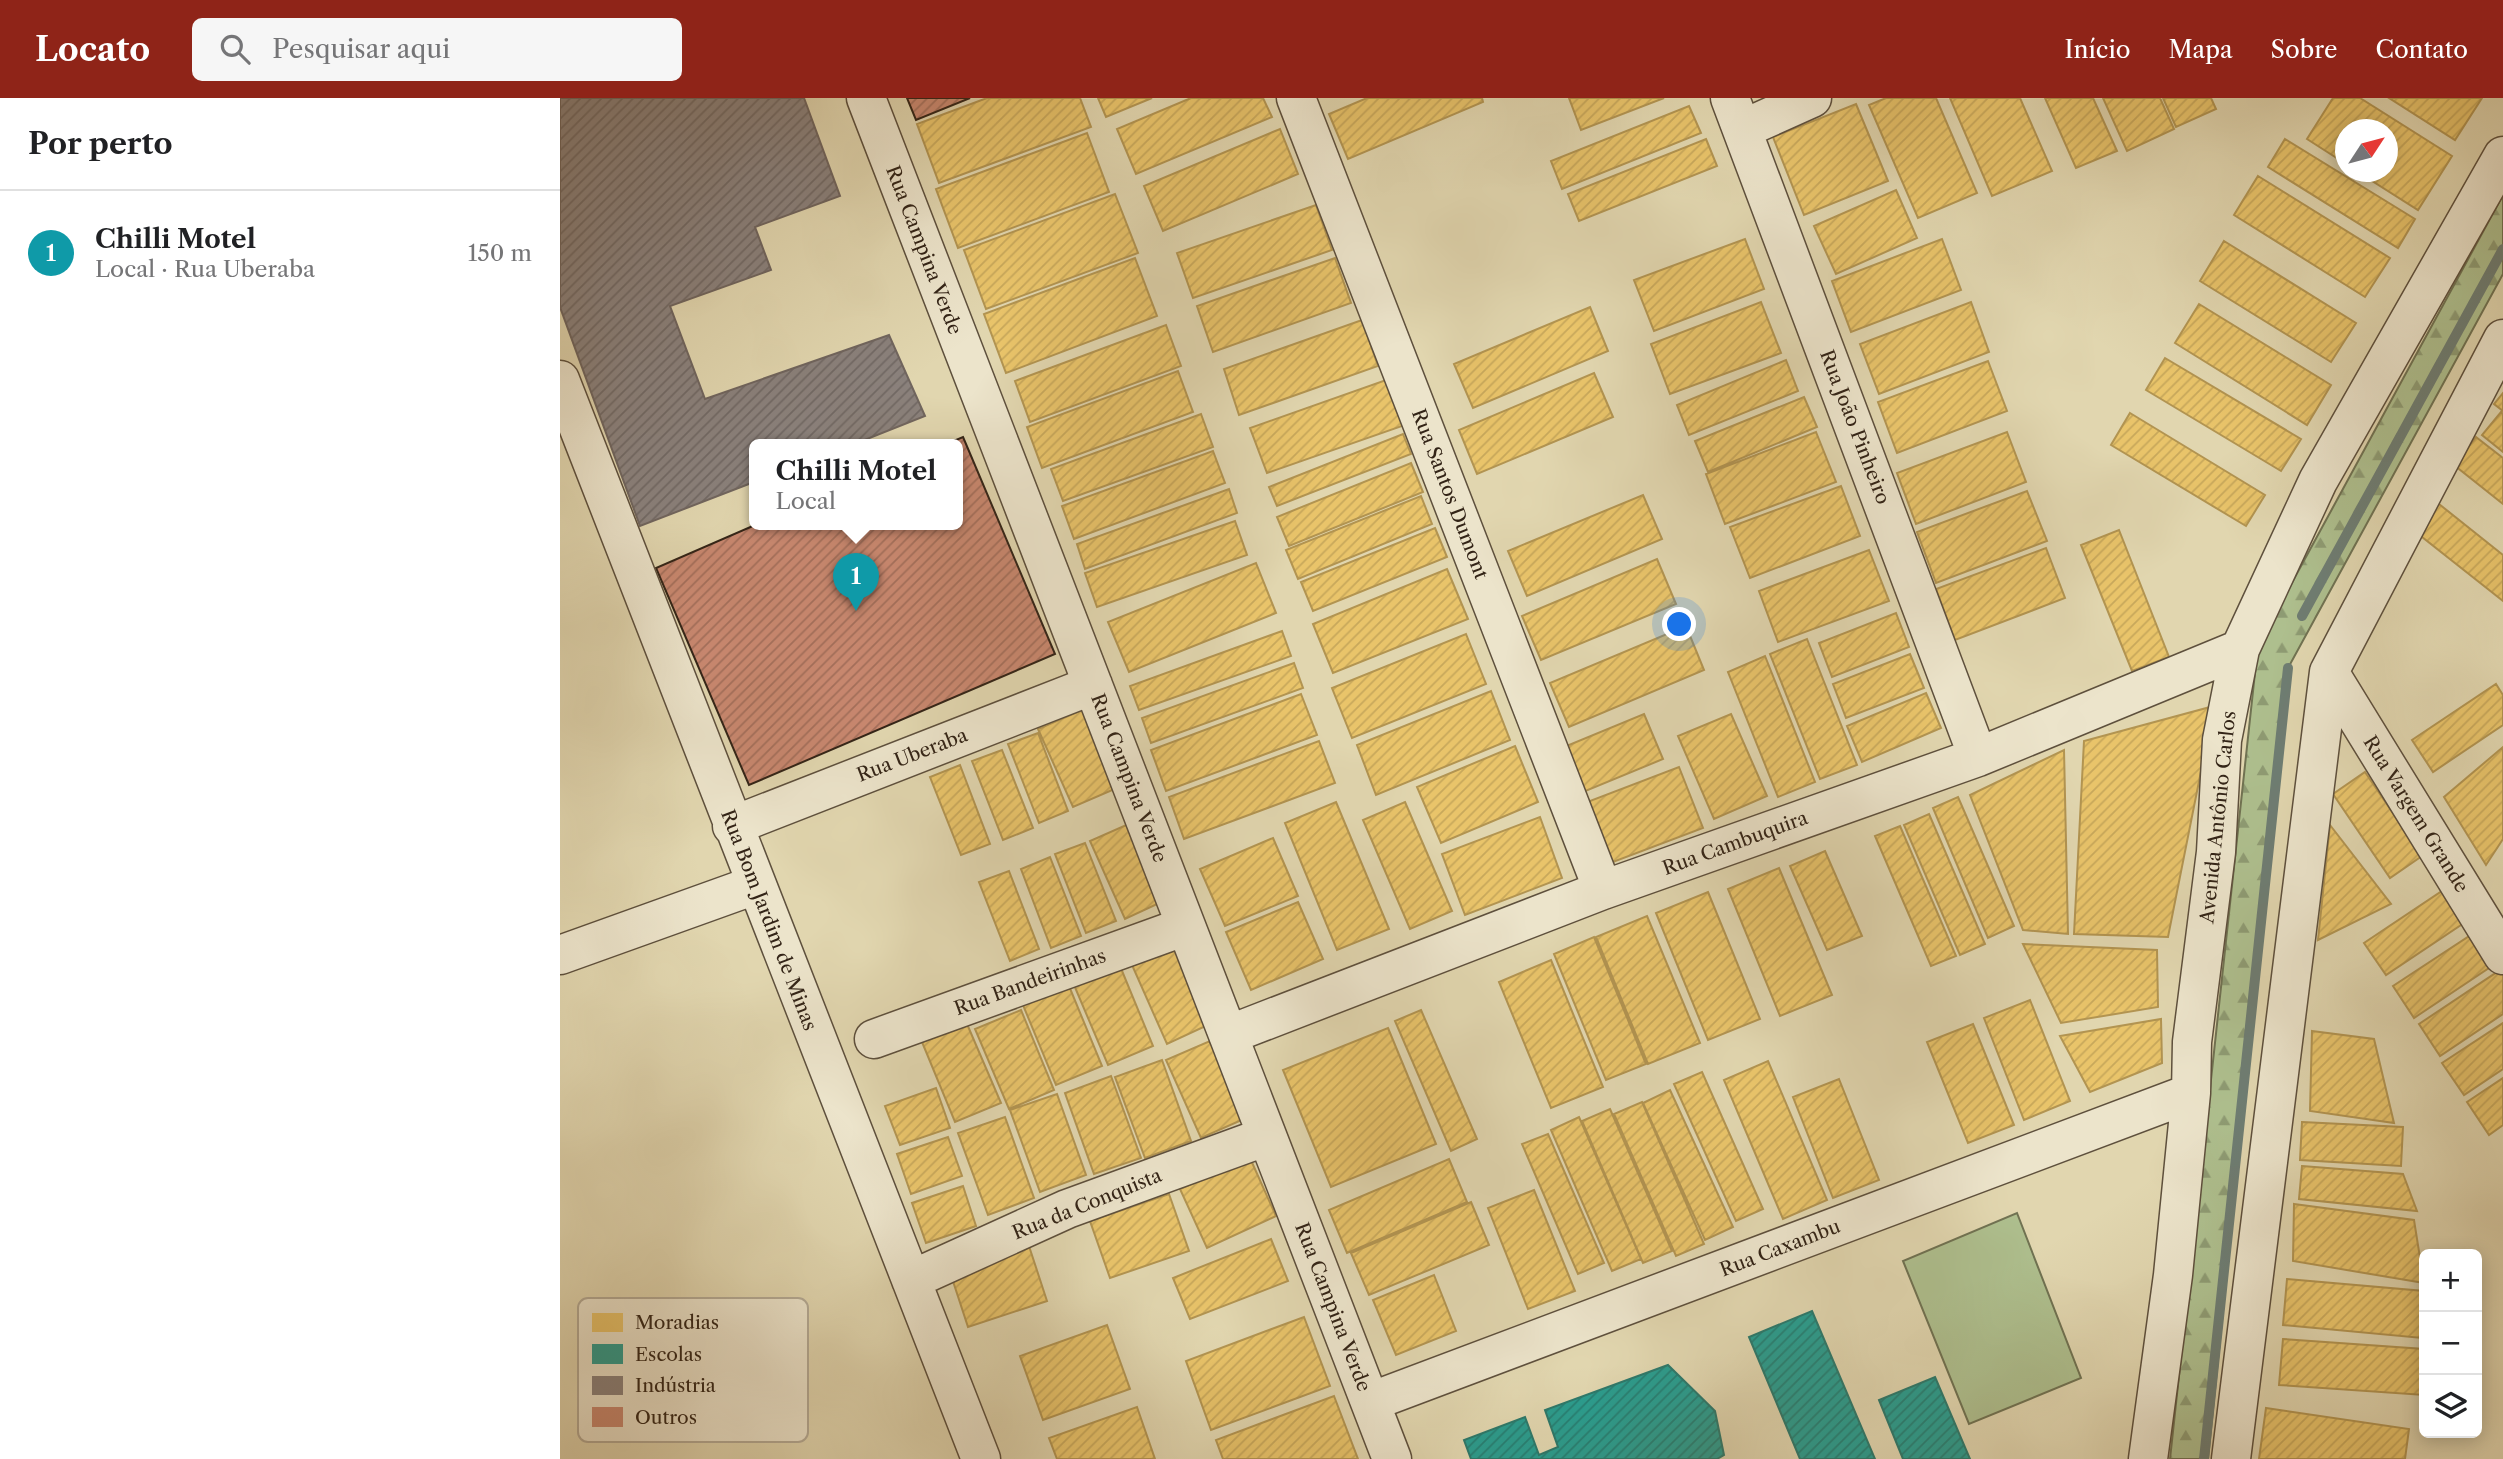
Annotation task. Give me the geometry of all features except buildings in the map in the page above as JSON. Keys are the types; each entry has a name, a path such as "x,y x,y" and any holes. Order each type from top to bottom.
{"street":[{"name":"Rua Campina Verde","path":"866,98 1392,1459"},
{"name":"Rua Santos Dumont","path":"1296,98 1603,890"},
{"path":"1736,113 1812,98"},
{"name":"Rua João Pinheiro","path":"1736,113 1978,757"},
{"name":"Avenida Antônio Carlos","path":"2148,1459 2173,1275 2190,1093 2192,1042 2216,852 2222,740 2240,649 2318,481 2503,156"},
{"path":"2231,1459 2329,672 2503,339"},
{"name":"Rua Bom Jardim de Minas","path":"560,380 981,1459"},
{"name":"Rua Cambuquira","path":"1228,1035 1603,890 1978,757 2240,649"},
{"name":"Rua Vargem Grande","path":"2329,672 2503,955"},
{"name":"Rua Uberaba","path":"732,825 1093,685"},
{"path":"560,955 755,885"},
{"name":"Rua Bandeirinhas","path":"874,1039 1186,926"},
{"name":"Rua Caxambu","path":"1370,1402 2190,1093"},
{"name":"Rua da Conquista","path":"911,1280 1067,1209 1267,1136"}],"green space":[{"path":"2503,195 2503,274 2288,668 2208,1459 2170,1459 2258,645"},
{"path":"2017,1213 2081,1378 1969,1424 1903,1261"}],"waterway":[{"path":"2302,616 2503,249"},
{"path":"2204,1459 2288,668"}],"place":[{"name":"Chilli Motel","path":"856,611"}]}
